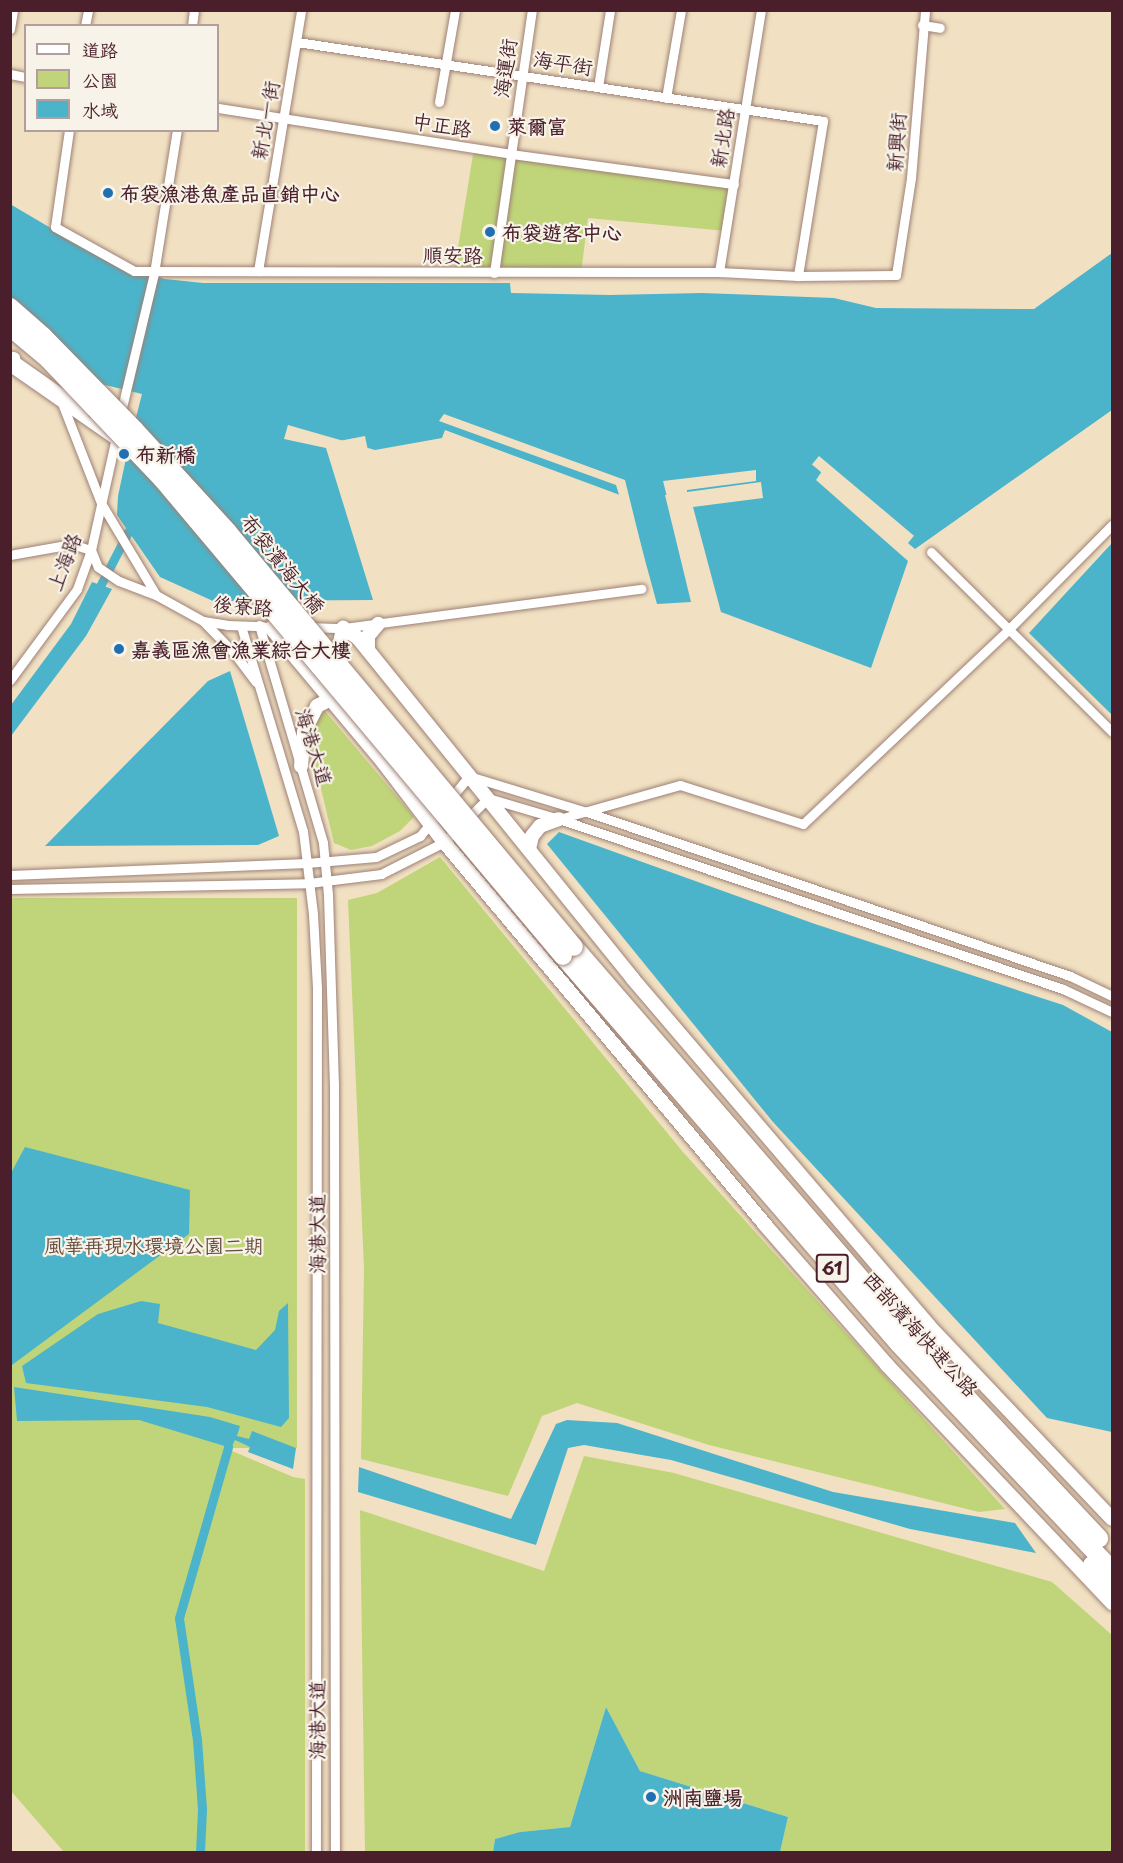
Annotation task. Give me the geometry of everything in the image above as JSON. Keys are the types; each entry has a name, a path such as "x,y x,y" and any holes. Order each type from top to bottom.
{"highway":[{"name":"布袋濱海大橋","path":"10,307 43,336 127,421 228,532 569,952"},
{"name":"布袋濱海大橋","path":"10,327 48,359 162,479 569,952"},
{"name":"西部濱海快速公路","path":"569,952 891,1336 1113,1570"},
{"name":"西部濱海快速公路","path":"569,952 910,1337 1113,1553"},
{"path":"974,1426 1020,1484 1113,1587"},
{"path":"1038,1472 1113,1544"}],"street":[{"path":"10,29 13,10"},
{"name":"新北一街","path":"258,271 297,42 300,10"},
{"path":"439,102 455,10"},
{"name":"海運街","path":"494,273 532,10"},
{"path":"598,87 610,10"},
{"path":"666,98 681,10"},
{"name":"新北路","path":"719,272 761,10"},
{"name":"新興街","path":"896,275 911,178 925,10"},
{"path":"922,25 940,28"},
{"name":"海平街","path":"297,42 823,121 798,276"},
{"name":"中正路","path":"219,108 511,154 734,184"},
{"name":"順安路","path":"69,132 55,227 134,271 154,273 258,271 719,272 798,276 896,275"},
{"path":"154,273 177,132"},
{"name":"上海路","path":"10,680 77,588 91,550 154,273"},
{"path":"11,361 62,403 115,440"},
{"path":"11,361 84,408 108,429 115,440"},
{"path":"62,403 101,503 156,595"},
{"path":"529,849 532,836 540,826 680,785 803,824 1010,628 1113,525"},
{"path":"12,552 66,543 91,550"},
{"name":"後寮路","path":"91,550 98,567 119,581 156,595 203,621 242,626 343,628 641,589"},
{"path":"931,552 1113,732"},
{"path":"203,621 234,653 261,688"},
{"path":"368,650 368,636 378,624"},
{"name":"海港大道","path":"242,626 303,831 317,989 316,1852"},
{"path":"265,627 331,699 444,842 683,1130 872,1347 1113,1603"},
{"name":"海港大道","path":"265,627 323,843 325,862 334,1084 335,1852"},
{"path":"348,720 342,701 338,652 343,628 358,638 633,979 928,1325 1113,1519"},
{"path":"301,765 304,732 317,706 331,699"},
{"path":"469,776 587,812 1070,976 1113,996"},
{"path":"10,875 307,863 376,857 420,836 432,825 469,776"},
{"path":"488,798 559,819 1063,989 1113,1012"},
{"path":"10,890 309,883 381,874 444,842 488,798"}],"green space":[{"path":"474,148 734,184 726,231 588,218 581,273 454,273"},
{"path":"325,711 414,817 400,831 372,846 351,850 334,843 310,743 319,716"},
{"path":"440,857 683,1152 1005,1509 979,1512 709,1445 577,1403 542,1416 508,1496 361,1459 364,1269 348,900 377,893"},
{"name":"風華再現水環境公園二期","path":"11,898 297,898 297,1448 11,1448"},
{"path":"143,1430 209,1441 293,1477 305,1479 305,1852 64,1852 11,1791 11,1436"},
{"path":"584,1456 674,1473 1052,1582 1112,1635 1112,1852 780,1852 788,1817 640,1771 606,1707 570,1827 520,1832 495,1839 493,1852 365,1852 360,1510 544,1571"}],"water":[{"path":"10,204 134,271 165,279 203,283 510,283 511,293 610,295 702,293 834,298 876,308 1034,309 1112,253 1112,410 915,549 822,471 816,480 908,561 871,668 721,612 693,507 763,498 761,482 665,495 691,602 657,604 628,498 445,430 442,438 375,450 288,425 284,439 326,448 373,600 213,601 160,577 117,515 118,496 142,394 81,379 11,324"},
{"path":"1112,543 1112,715 1029,633"},
{"path":"92,582 112,589 86,636 11,736 11,705 71,624"},
{"path":"230,671 279,836 258,845 45,846 208,681"},
{"path":"559,832 815,924 1063,1005 1112,1032 1112,1432 1047,1418 773,1122 547,844"},
{"path":"25,1147 190,1190 189,1234 12,1365 11,1173"},
{"path":"141,1301 160,1304 158,1323 256,1350 275,1330 279,1311 288,1303 289,1418 281,1427 207,1407 26,1383 22,1366 98,1314"},
{"path":"14,1387 210,1417 240,1426 237,1436 249,1439 252,1431 296,1448 293,1469 248,1452 250,1447 235,1440 231,1448 139,1420 17,1421"},
{"path":"567,1420 617,1423 833,1492 1015,1523 1036,1553 910,1529 671,1460 584,1445 568,1448 536,1545 358,1492 359,1467 511,1519 556,1424"},
{"name":"洲南鹽場","path":"606,1707 640,1771 788,1817 780,1852 493,1852 495,1839 520,1832 570,1827"}],"pier":[{"path":"444,414 625,480 645,561 642,562 626,501 620,498 616,485 439,421"},
{"path":"365,436 368,451 339,441"},
{"path":"819,456 914,536 907,544 812,464"},
{"path":"756,470 756,481 687,490 687,495 669,497 689,582 663,481"}],"waterway":[{"path":"96,594 128,532"},
{"path":"200,1852 202,1809 197,1740 179,1618 228,1447"}],"place":[{"name":"萊爾富","path":"495,126"},
{"name":"布袋漁港魚產品直銷中心","path":"108,193"},
{"name":"布袋遊客中心","path":"490,232"},
{"name":"布新橋","path":"124,454"},
{"name":"嘉義區漁會漁業綜合大樓","path":"119,649"},
{"name":"洲南鹽場","path":"651,1797"}]}
